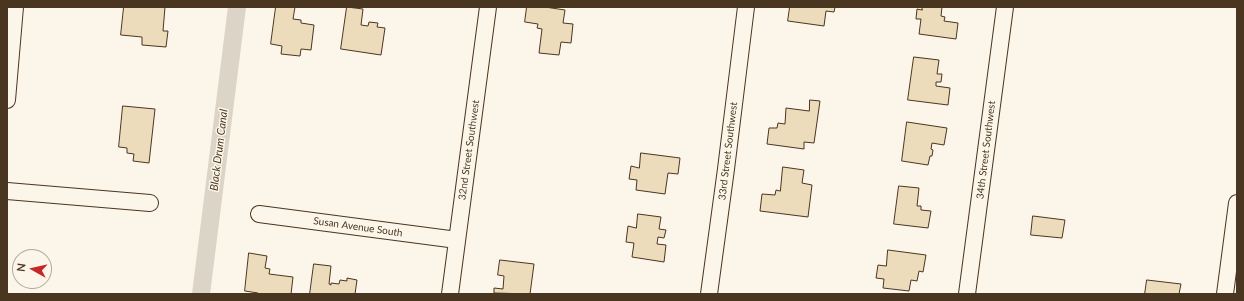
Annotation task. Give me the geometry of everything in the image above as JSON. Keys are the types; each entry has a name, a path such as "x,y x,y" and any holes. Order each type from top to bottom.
{"street":[{"path":"7,100 15,7"},
{"name":"32nd Street Southwest","path":"450,294 488,7"},
{"name":"33rd Street Southwest","path":"709,294 746,7"},
{"name":"34th Street Southwest","path":"968,294 1005,7"},
{"path":"7,191 150,203"},
{"path":"1225,294 1237,203"},
{"name":"Susan Avenue South","path":"259,214 457,240"}],"building":[{"path":"124,7 165,7 163,31 168,31 166,47 142,45 142,37 121,35"},
{"path":"276,7 295,7 293,19 301,20 301,23 314,25 311,50 301,49 300,56 281,54 282,46 271,44"},
{"path":"347,7 363,9 361,25 368,26 369,22 378,23 377,27 385,28 381,55 341,49"},
{"path":"527,7 545,7 565,10 563,23 573,24 571,43 561,42 559,55 539,53 542,29 537,28 538,24 525,22"},
{"path":"790,7 835,7 834,12 826,11 824,26 788,21"},
{"path":"922,7 942,7 941,16 945,17 944,21 958,23 956,39 919,34 921,19 916,19 917,9 922,10"},
{"path":"914,57 939,60 937,74 942,74 941,82 936,82 936,86 950,88 948,105 908,100"},
{"path":"810,100 820,101 814,143 804,142 804,149 767,144 769,128 777,128 778,123 785,124 786,108 809,111"},
{"path":"123,106 155,109 149,163 133,161 134,154 127,153 127,148 119,147"},
{"path":"907,122 947,128 944,145 932,143 932,156 930,156 928,165 902,161"},
{"path":"641,153 680,158 678,174 668,173 665,194 636,190 637,180 629,179 631,166 639,168"},
{"path":"783,167 804,170 802,183 812,185 808,217 760,211 762,194 775,195 776,190 780,191"},
{"path":"899,186 919,188 917,206 921,206 921,210 931,211 928,228 894,224"},
{"path":"638,214 661,217 659,229 666,230 664,238 658,237 657,244 666,245 664,262 632,257 634,243 626,242 628,226 636,228"},
{"path":"1033,216 1065,220 1062,238 1031,235"},
{"path":"888,250 926,255 923,272 919,271 917,281 911,280 909,291 883,288 884,279 876,278 878,265 886,266"},
{"path":"249,253 267,256 265,268 270,269 269,274 293,277 291,294 258,294 245,291"},
{"path":"500,260 534,264 530,294 494,293 494,288 503,289 504,276 498,275"},
{"path":"314,264 331,266 329,284 331,285 331,283 339,284 340,280 347,281 347,278 357,280 355,294 310,294"},
{"path":"1147,280 1181,284 1179,294 1145,294"}],"waterway":[{"name":"Black Drum Canal","path":"201,294 237,7"}]}
